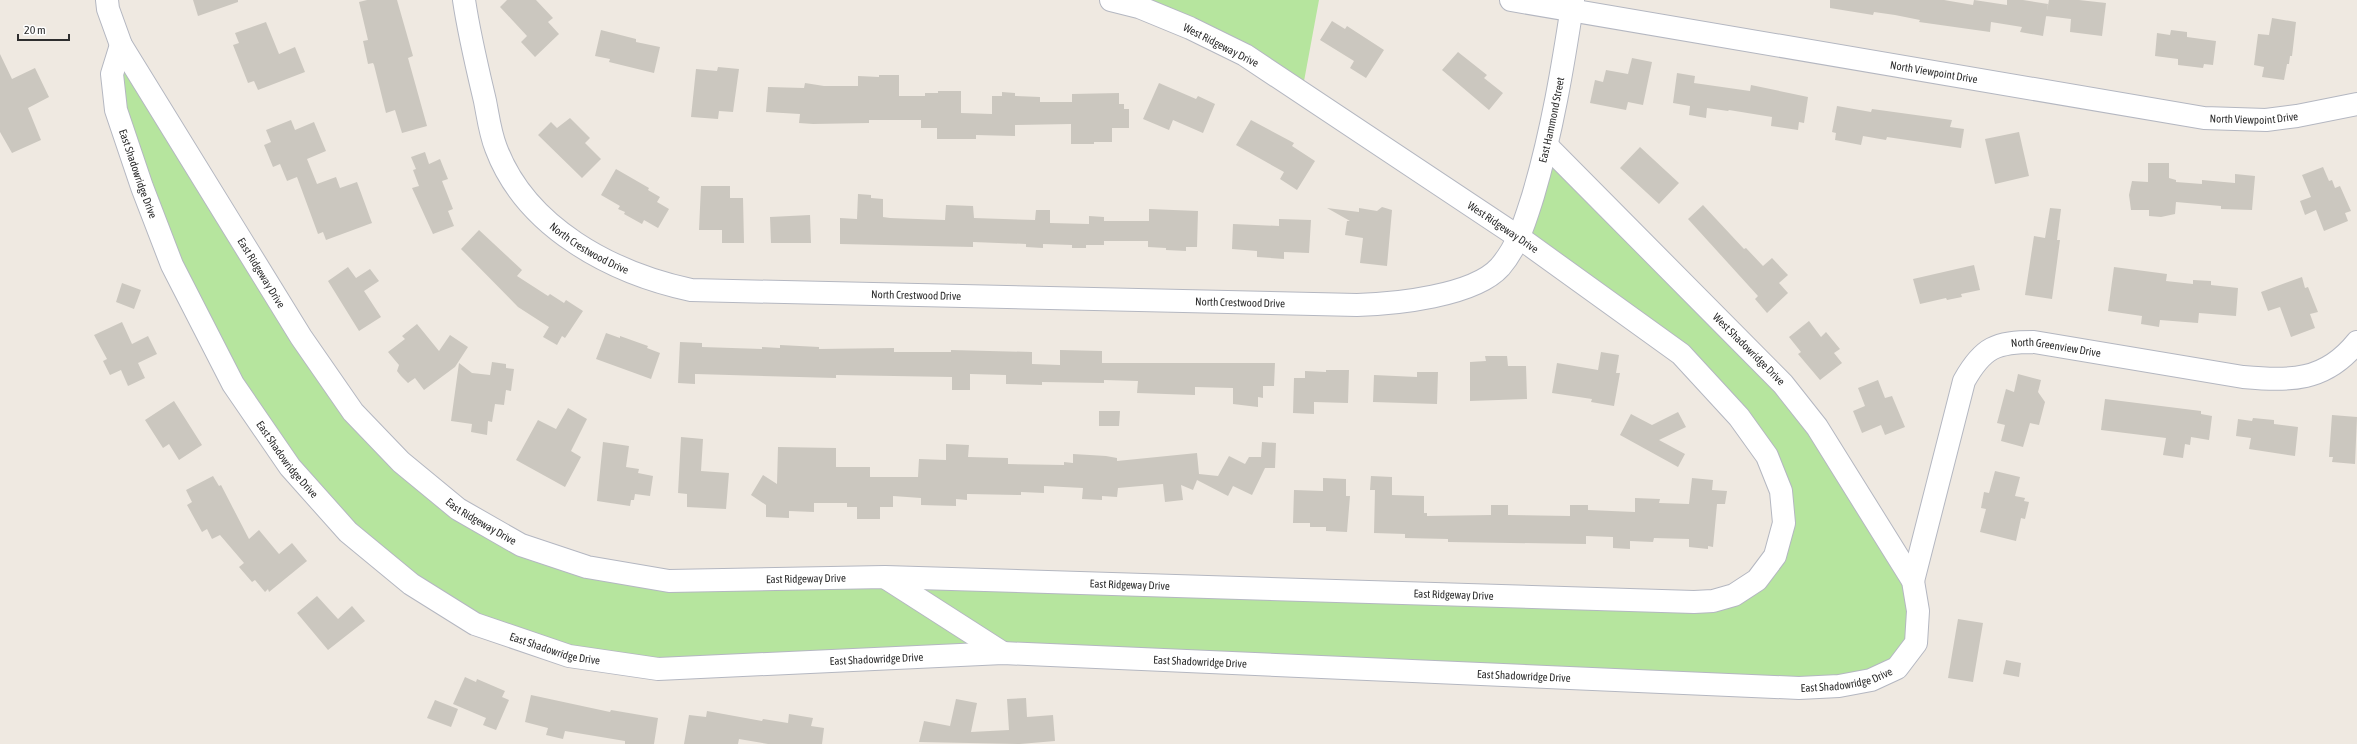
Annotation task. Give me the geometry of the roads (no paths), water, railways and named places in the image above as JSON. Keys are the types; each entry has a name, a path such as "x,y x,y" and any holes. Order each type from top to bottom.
{"street":[{"name":"East Ridgeway Drive","path":"107,0 108,9 121,45 301,337 353,412 401,462 458,509 521,545 587,567 669,581 885,577 1694,602 1713,601 1734,595 1757,580 1775,556"},
{"name":"North Crestwood Drive","path":"464,0 496,148 514,181 529,202 577,244 632,274 657,283 691,290 1379,304 1431,296 1475,285 1500,268 1520,238"},
{"name":"West Ridgeway Drive","path":"1111,0 1140,7 1183,25 1245,55 1520,238 1681,354 1739,417 1767,456 1781,491 1784,523 1775,556"},
{"name":"North Viewpoint Drive","path":"1512,0 1573,5 2204,118 2266,120 2297,116 2357,104"},
{"name":"East Hammond Street","path":"1520,238 1548,147 1573,5"},
{"name":"East Shadowridge Drive","path":"121,45 112,74 116,110 142,187 172,265 233,384 295,473 348,532 411,584 483,627 569,656 658,669 1003,653 1792,688 1839,686 1871,680 1897,668 1916,643 1918,611 1913,581"},
{"name":"West Shadowridge Drive","path":"1548,147 1783,384 1817,427 1913,581"},
{"name":"North Greenview Drive","path":"1913,581 1964,380 1975,361 1991,348 2011,342 2034,342 2243,377 2276,380 2316,374 2346,355 2357,342"},
{"path":"885,577 1003,653"}]}
